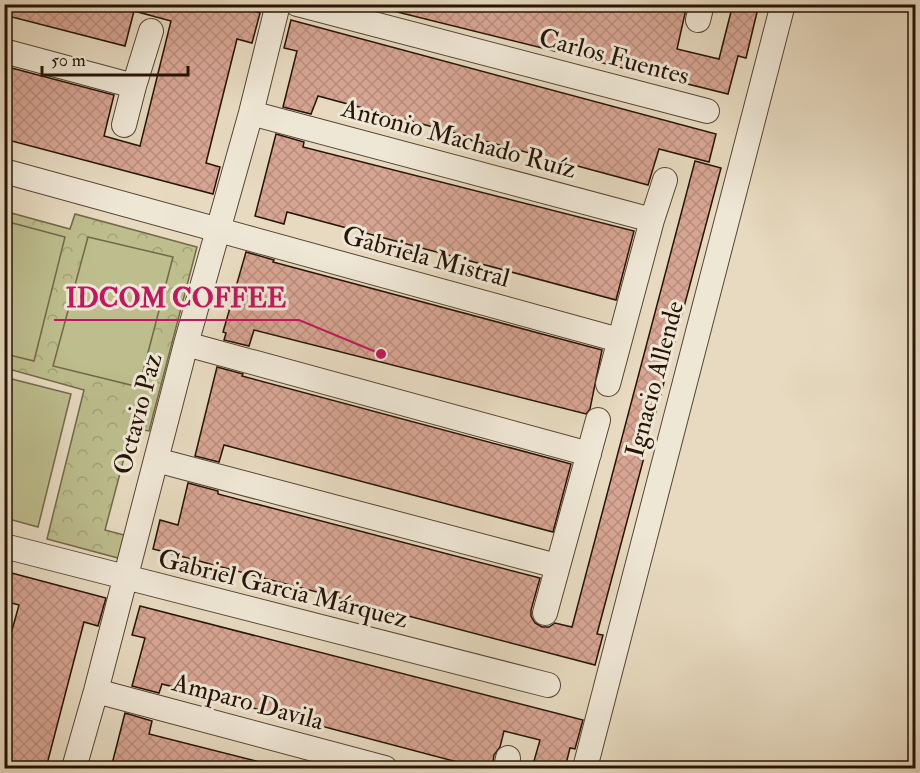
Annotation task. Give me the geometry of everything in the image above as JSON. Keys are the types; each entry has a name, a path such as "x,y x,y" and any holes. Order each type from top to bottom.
{"street":[{"name":"Octavio Paz","path":"74,768 186,344 251,113 278,4"},
{"name":"Carlos Fuentes","path":"297,4 707,111"},
{"name":"Ignacio Allende","path":"585,768 783,4"},
{"path":"124,125 151,31"},
{"path":"4,51 134,86"},
{"name":"Antonio Machado Ruíz","path":"251,113 652,220"},
{"name":"Gabriela Mistral","path":"4,171 619,340"},
{"path":"608,384 665,180"},
{"path":"186,344 589,454"},
{"path":"545,613 598,420"},
{"path":"156,460 557,566"},
{"name":"Gabriel Garcia Márquez","path":"4,546 548,686"},
{"name":"Amparo Davila","path":"96,691 385,768"}],"green space":[{"path":"4,211 70,229 75,214 197,247 149,431 132,428 105,530 124,535 118,558 47,539 84,390 5,368"},
{"path":"5,221 65,237 34,361 5,354"},
{"path":"88,237 173,257 139,387 53,366"},
{"path":"4,377 71,394 38,527 5,518"}],"building":[{"path":"4,4 230,4 260,13 252,43 237,39 206,163 220,167 213,194 4,139 4,66 114,95 104,136 140,146 171,21 134,11 125,46 4,15"},
{"path":"390,4 668,4 686,9 677,49 719,59 733,4 759,4 746,58 738,56 728,94 389,10"},
{"path":"291,20 716,134 709,162 659,149 648,185 318,96 311,114 283,107 297,51 284,48"},
{"path":"276,134 304,142 303,147 634,231 616,300 287,212 284,224 255,216"},
{"path":"695,161 721,168 597,634 603,635 595,665 153,549 160,520 178,525 188,483 218,491 218,494 540,578 531,610 535,623 542,627 549,627 555,623 572,627"},
{"path":"246,252 274,260 273,262 602,350 590,409 586,414 254,330 249,346 224,340 226,333 223,332"},
{"path":"217,367 243,374 242,376 571,464 553,532 224,445 219,462 195,456"},
{"path":"4,571 106,598 98,626 84,622 46,768 4,768 4,659 19,605 4,601"},
{"path":"140,606 583,720 575,749 570,748 565,768 532,768 540,740 504,731 500,747 494,755 492,768 480,768 162,684 159,693 132,686 145,638 132,635"},
{"path":"125,713 152,721 149,734 264,763 264,768 158,768 141,764 140,768 111,768"}],"place":[{"name":"IDCOM COFFEE","path":"381,354"}]}
